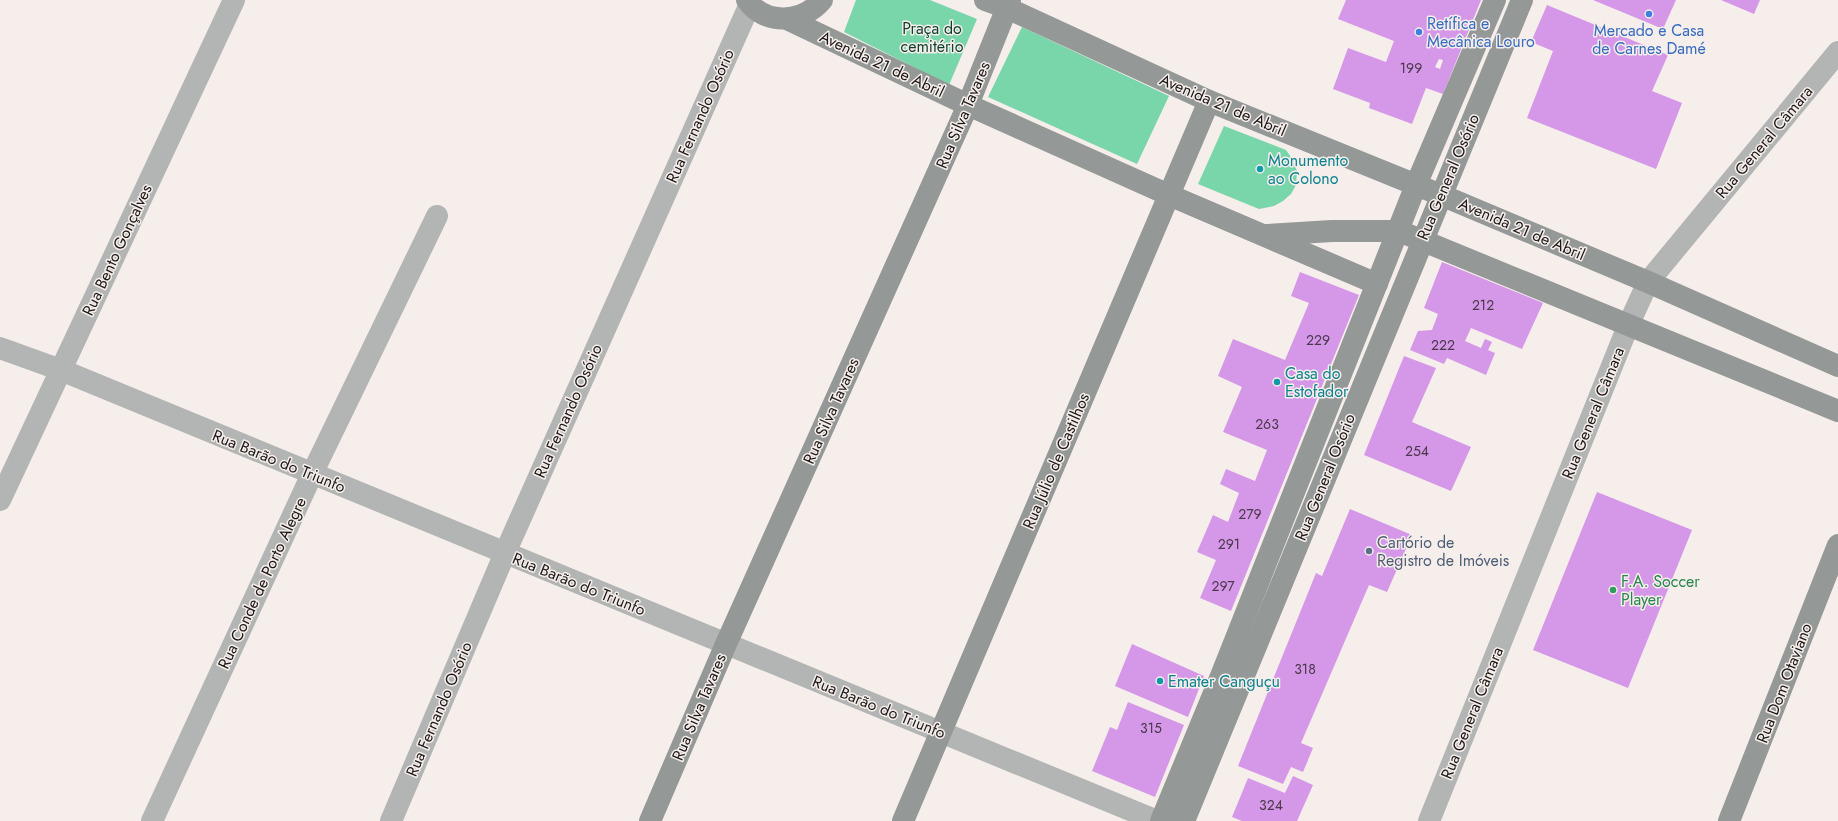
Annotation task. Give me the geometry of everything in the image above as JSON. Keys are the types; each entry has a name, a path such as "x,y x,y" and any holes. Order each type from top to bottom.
{"street":[{"name":"Rua Bento Gonçalves","path":"0,500 234,0"},
{"path":"748,2 760,12 772,18 787,19 803,15 816,7 822,0"},
{"name":"Avenida 21 de Abril","path":"985,0 1009,4 1209,101 1441,195 1648,282 1838,366"},
{"name":"Rua General Osório","path":"1161,821 1221,676 1416,185 1495,0"},
{"name":"Rua General Osório","path":"1184,821 1522,0"},
{"name":"Rua Fernando Osório","path":"391,821 505,553 748,2"},
{"name":"Rua Silva Tavares","path":"650,821 726,644 968,105 1009,4"},
{"name":"Avenida 21 de Abril","path":"787,19 968,105 1169,196 1376,284"},
{"name":"Rua General Câmara","path":"1429,821 1628,326 1648,282 1838,52"},
{"name":"Rua Júlio de Castilhos","path":"903,821 1209,101"},
{"name":"Rua Conde de Porto Alegre","path":"152,821 312,474 437,216"},
{"name":"Avenida 21 de Abril","path":"1263,235 1332,231 1399,231 1838,411"},
{"name":"Rua Barão do Triunfo","path":"0,348 61,370 1157,821"},
{"name":"Rua Dom Otaviano","path":"1729,821 1838,545"}],"green space":[{"name":"Praça do cemitério","path":"856,0 930,0 977,19 949,85 844,32"},
{"path":"1022,27 1169,96 1137,164 988,97"},
{"path":"1224,126 1286,150 1293,160 1297,171 1296,185 1291,194 1274,206 1259,209 1198,184"}],"building":[{"path":"1346,0 1481,0 1443,94 1426,88 1412,124 1369,108 1370,103 1333,89 1348,48 1386,62 1394,41 1338,19","holes":["1439,59 1443,60 1440,69 1435,67"]},
{"name":"Mercado e Casa de Carnes Damé","path":"1593,0 1676,0 1663,29"},
{"path":"1721,0 1760,0 1754,14"},
{"path":"1547,5 1668,55 1652,91 1682,103 1656,169 1527,118 1553,51 1531,42"},
{"path":"1442,262 1543,303 1522,349 1471,328 1465,341 1481,348 1485,339 1492,342 1488,350 1495,353 1486,375 1447,358 1444,364 1410,350 1418,331 1432,330 1438,314 1424,308"},
{"path":"1300,272 1359,295 1231,611 1200,598 1216,560 1197,552 1213,515 1228,522 1239,493 1220,484 1226,469 1255,481 1267,450 1223,432 1242,387 1218,376 1233,339 1285,360 1309,303 1291,296"},
{"path":"1404,356 1436,368 1412,422 1471,447 1451,491 1364,455"},
{"name":"F.A. Soccer Player","path":"1597,492 1692,530 1628,688 1533,650"},
{"path":"1350,509 1412,535 1387,592 1369,585 1301,743 1313,748 1303,772 1291,767 1283,784 1238,766 1316,573 1322,576"},
{"name":"Emater Canguçu","path":"1132,644 1204,676 1188,717 1115,686"},
{"path":"1128,702 1184,725 1155,797 1092,771 1110,727 1117,730"},
{"path":"1293,776 1313,785 1297,821 1242,821 1232,817 1248,778 1285,793"}],"place":[{"name":"Mercado e Casa de Carnes Damé","path":"1649,14"},
{"name":"Retífica e Mecânica Louro","path":"1419,32"},
{"name":"Monumento ao Colono","path":"1260,169"},
{"name":"Casa do Estofador","path":"1277,382"},
{"name":"Cartório de Registro de Imóveis","path":"1369,551"},
{"name":"F.A. Soccer Player","path":"1613,590"},
{"name":"Emater Canguçu","path":"1160,681"}]}
